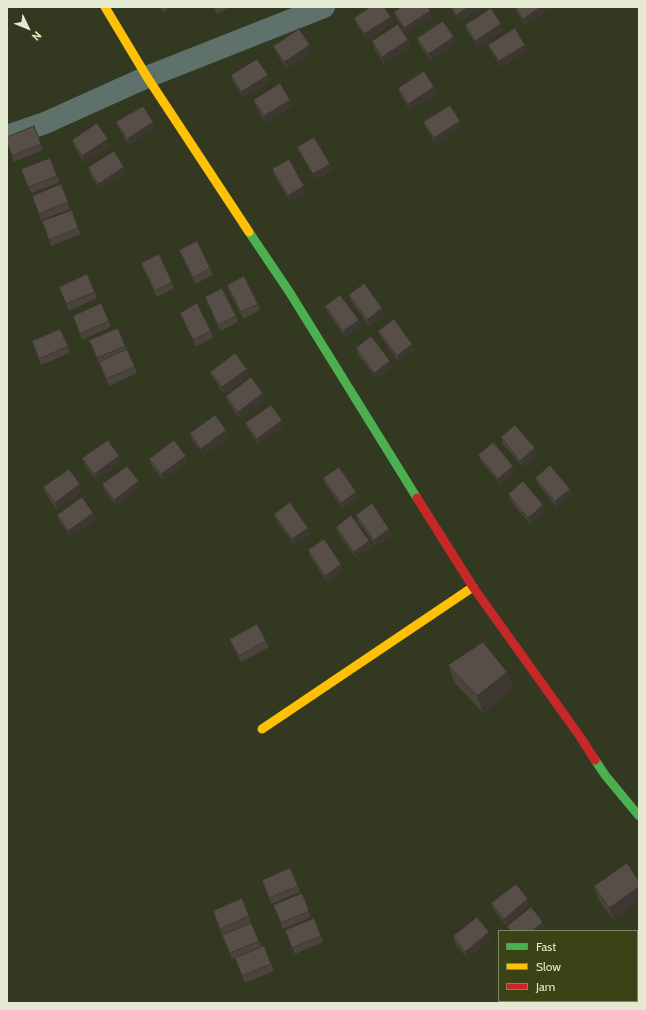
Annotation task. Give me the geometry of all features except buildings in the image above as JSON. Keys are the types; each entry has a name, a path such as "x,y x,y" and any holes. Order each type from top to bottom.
{"street":[{"path":"105,7 147,78 290,293 473,587 581,738 605,775 639,816"},
{"path":"7,136 45,123 147,78 324,7"},
{"path":"262,729 473,587"}],"traffic: fast":[{"path":"249,232 290,293 417,498"},
{"path":"595,760 605,775 639,816"}],"traffic: slow":[{"path":"105,7 147,77 249,232"},
{"path":"262,729 473,587"}],"traffic: jam":[{"path":"417,498 473,587 581,738 595,760"}]}
